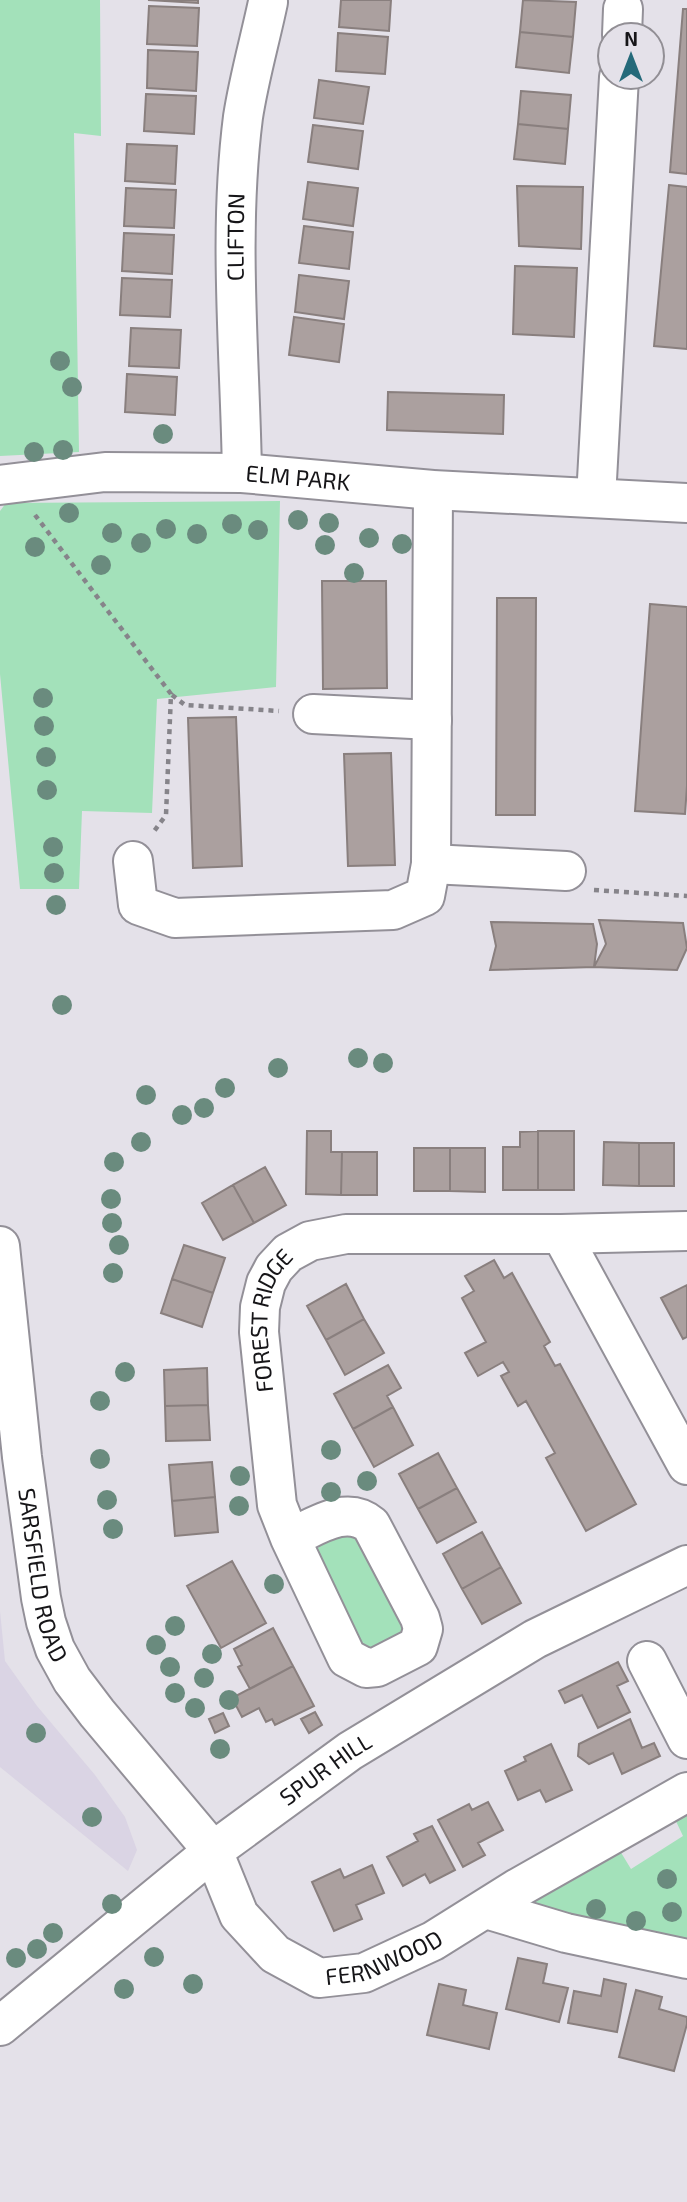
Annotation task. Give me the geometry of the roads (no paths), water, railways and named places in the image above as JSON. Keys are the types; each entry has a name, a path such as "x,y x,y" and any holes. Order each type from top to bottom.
{"street":[{"name":"CLIFTON","path":"242,473 241,388 235,284 236,209 244,116 268,2"},
{"path":"596,498 618,91"},
{"name":"ELM PARK","path":"6,485 105,472 242,473 433,490 687,503"},
{"path":"133,861 138,905 175,918 393,910 425,895 430,864 433,490"},
{"path":"313,713 432,720"},
{"path":"430,864 566,871"},
{"name":"FOREST RIDGE","path":"290,1538 277,1505 259,1332 260,1307 266,1283 274,1268 288,1254 310,1241 346,1234 687,1231"},
{"path":"561,1234 687,1465"},
{"name":"SARSFIELD ROAD","path":"0,1245 8,1391 22,1457 41,1598 55,1648 72,1679 97,1713 213,1851"},
{"name":"SPUR HILL","path":"6,2012 213,1851 350,1751 535,1639 687,1565"},
{"path":"647,1661 687,1739"},
{"name":"FERNWOOD","path":"213,1851 239,1915 275,1954 319,1978 364,1973 433,1941 516,1889 687,1793"},
{"path":"486,1909 566,1933 687,1959"}]}
